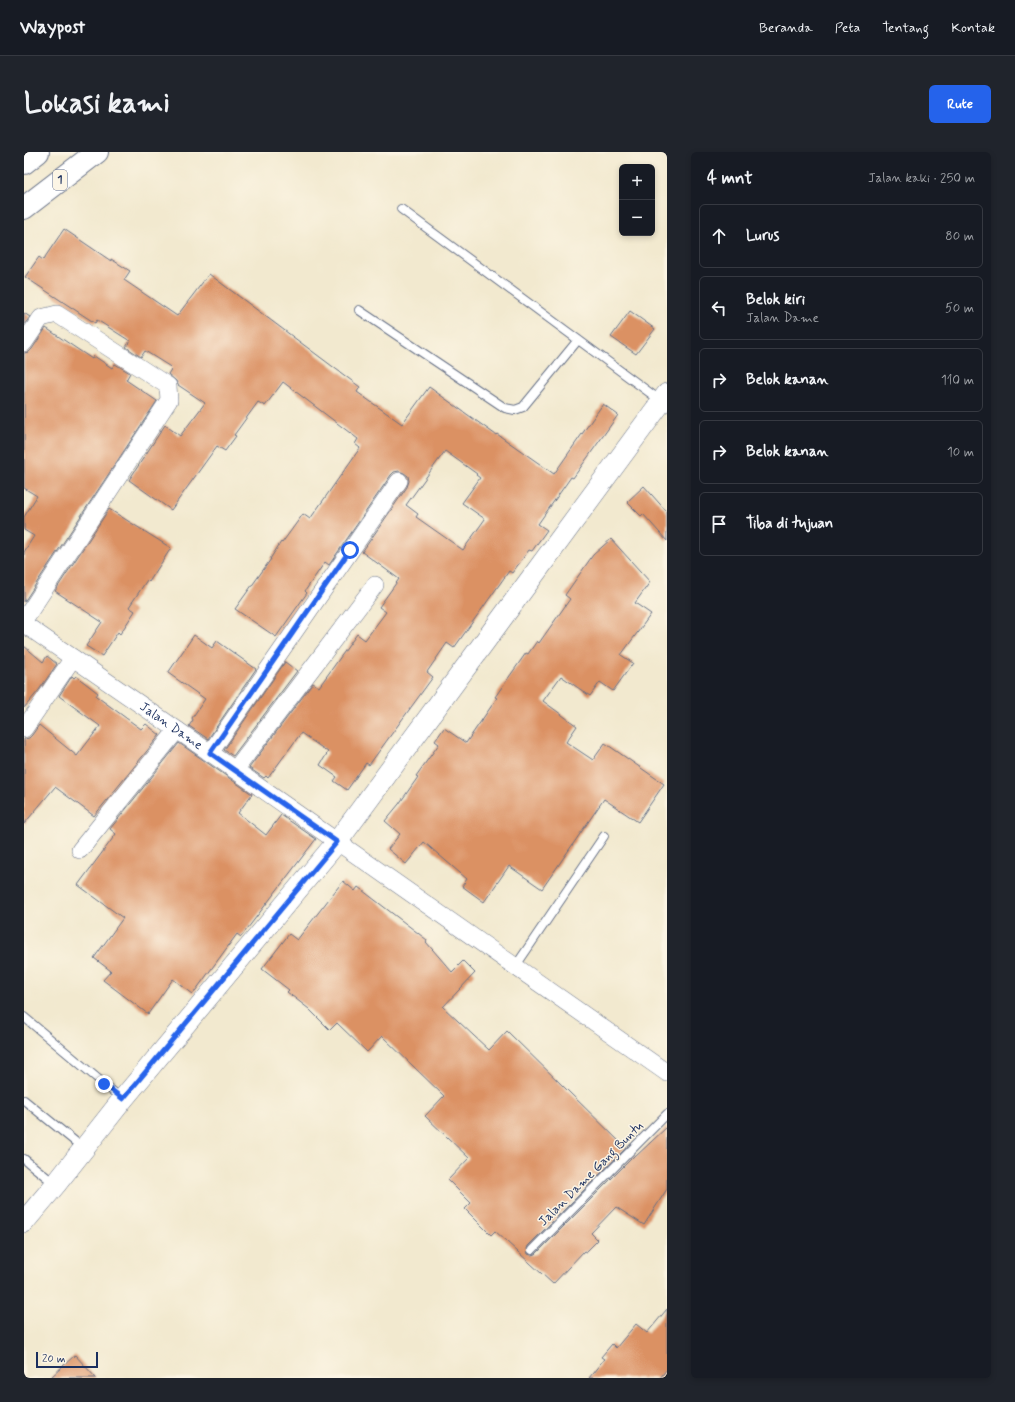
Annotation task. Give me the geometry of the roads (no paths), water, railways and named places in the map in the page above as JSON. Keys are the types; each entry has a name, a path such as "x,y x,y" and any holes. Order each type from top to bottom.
{"highway":[{"path":"24,163 38,152"},
{"name":"1","path":"24,208 97,152"}],"street":[{"path":"24,343 41,318 57,314 168,386 170,393 170,400 24,620"},
{"path":"24,1222 123,1099 337,842 664,398"},
{"path":"210,753 399,481"},
{"path":"235,770 375,585"},
{"name":"Jalan Dame","path":"24,624 667,1073"},
{"path":"24,729 73,658"},
{"path":"80,850 177,730"}],"lane":[{"path":"401,209 578,340 664,398"},
{"path":"359,310 506,408 515,410 524,407 578,340"},
{"path":"515,967 604,836"},
{"path":"24,1017 123,1099"},
{"path":"24,1100 83,1149"},
{"name":"Jalan Dame Gang Buntu","path":"532,1250 667,1114"},
{"path":"24,1159 56,1184"}]}
